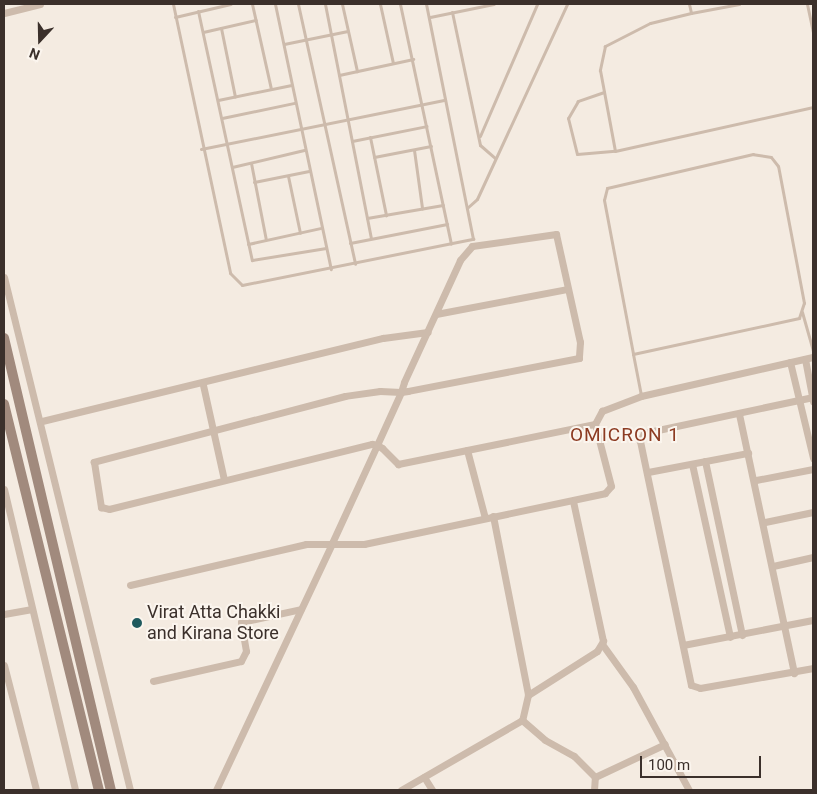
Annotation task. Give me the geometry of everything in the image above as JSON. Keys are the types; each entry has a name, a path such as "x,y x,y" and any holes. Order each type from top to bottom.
{"street":[{"path":"4,13 40,4"},
{"path":"216,790 332,544 376,445 400,392 428,332 460,260 472,246 556,234 582,352 579,358 400,392 345,396 102,458 94,462 92,470 104,508 376,445"},
{"path":"4,276 42,422 130,790"},
{"path":"436,314 567,290"},
{"path":"42,422 204,384 365,342 428,332"},
{"path":"4,338 111,790"},
{"path":"130,585 306,544 364,544 573,501 610,488 594,424 602,411 642,396 809,358 813,399 644,433 640,441 684,646 689,679 695,687 813,668"},
{"path":"790,362 813,458"},
{"path":"204,384 224,480"},
{"path":"4,404 99,790"},
{"path":"739,414 765,522 794,672"},
{"path":"376,445 398,464 594,424"},
{"path":"467,450 484,518"},
{"path":"648,472 748,452"},
{"path":"705,461 742,635"},
{"path":"692,464 730,637"},
{"path":"756,480 813,469"},
{"path":"4,489 75,790"},
{"path":"573,501 602,644 629,680 689,790"},
{"path":"765,522 813,512"},
{"path":"401,790 522,720 528,695 493,516"},
{"path":"773,566 813,557"},
{"path":"4,614 31,609"},
{"path":"153,681 242,661 246,651 241,622 302,609"},
{"path":"684,646 813,620"},
{"path":"528,695 602,644"},
{"path":"4,665 36,790"},
{"path":"522,720 545,740 574,756 595,777 594,790"},
{"path":"595,777 665,744"},
{"path":"424,778 432,790"}],"lane":[{"path":"173,4 201,149 236,283 331,269 451,244 474,237 426,4"},
{"path":"175,17 231,4"},
{"path":"252,4 271,89"},
{"path":"275,4 299,129 331,269"},
{"path":"298,4 355,264"},
{"path":"324,4 371,238"},
{"path":"342,4 357,71"},
{"path":"380,4 393,63"},
{"path":"400,4 428,126 451,244"},
{"path":"430,17 494,4"},
{"path":"479,138 537,4"},
{"path":"467,208 474,203 567,4"},
{"path":"689,4 691,13"},
{"path":"615,151 600,62 609,42 636,34 656,21 739,4"},
{"path":"807,4 813,32"},
{"path":"198,11 248,244 254,262 326,248"},
{"path":"452,12 481,149 495,158"},
{"path":"203,32 256,20"},
{"path":"221,28 235,97"},
{"path":"284,44 348,31"},
{"path":"339,75 413,59"},
{"path":"218,100 291,85"},
{"path":"604,92 578,101 568,118 576,154 615,151 813,107"},
{"path":"201,149 445,100"},
{"path":"222,118 294,103"},
{"path":"352,141 428,126"},
{"path":"370,137 386,215"},
{"path":"374,156 431,146"},
{"path":"232,167 304,150"},
{"path":"414,150 422,208"},
{"path":"642,396 604,200 613,184 753,154 771,157 778,166 804,303 802,312 813,351"},
{"path":"252,163 266,240"},
{"path":"254,182 308,171"},
{"path":"288,176 300,233"},
{"path":"367,218 443,204"},
{"path":"350,243 447,224"},
{"path":"248,244 321,228"},
{"path":"633,354 790,321 802,312"}],"place":[{"name":"Virat Atta Chakki and Kirana Store","path":"137,623"}],"district":[{"name":"OMICRON 1","path":"625,435"}]}
